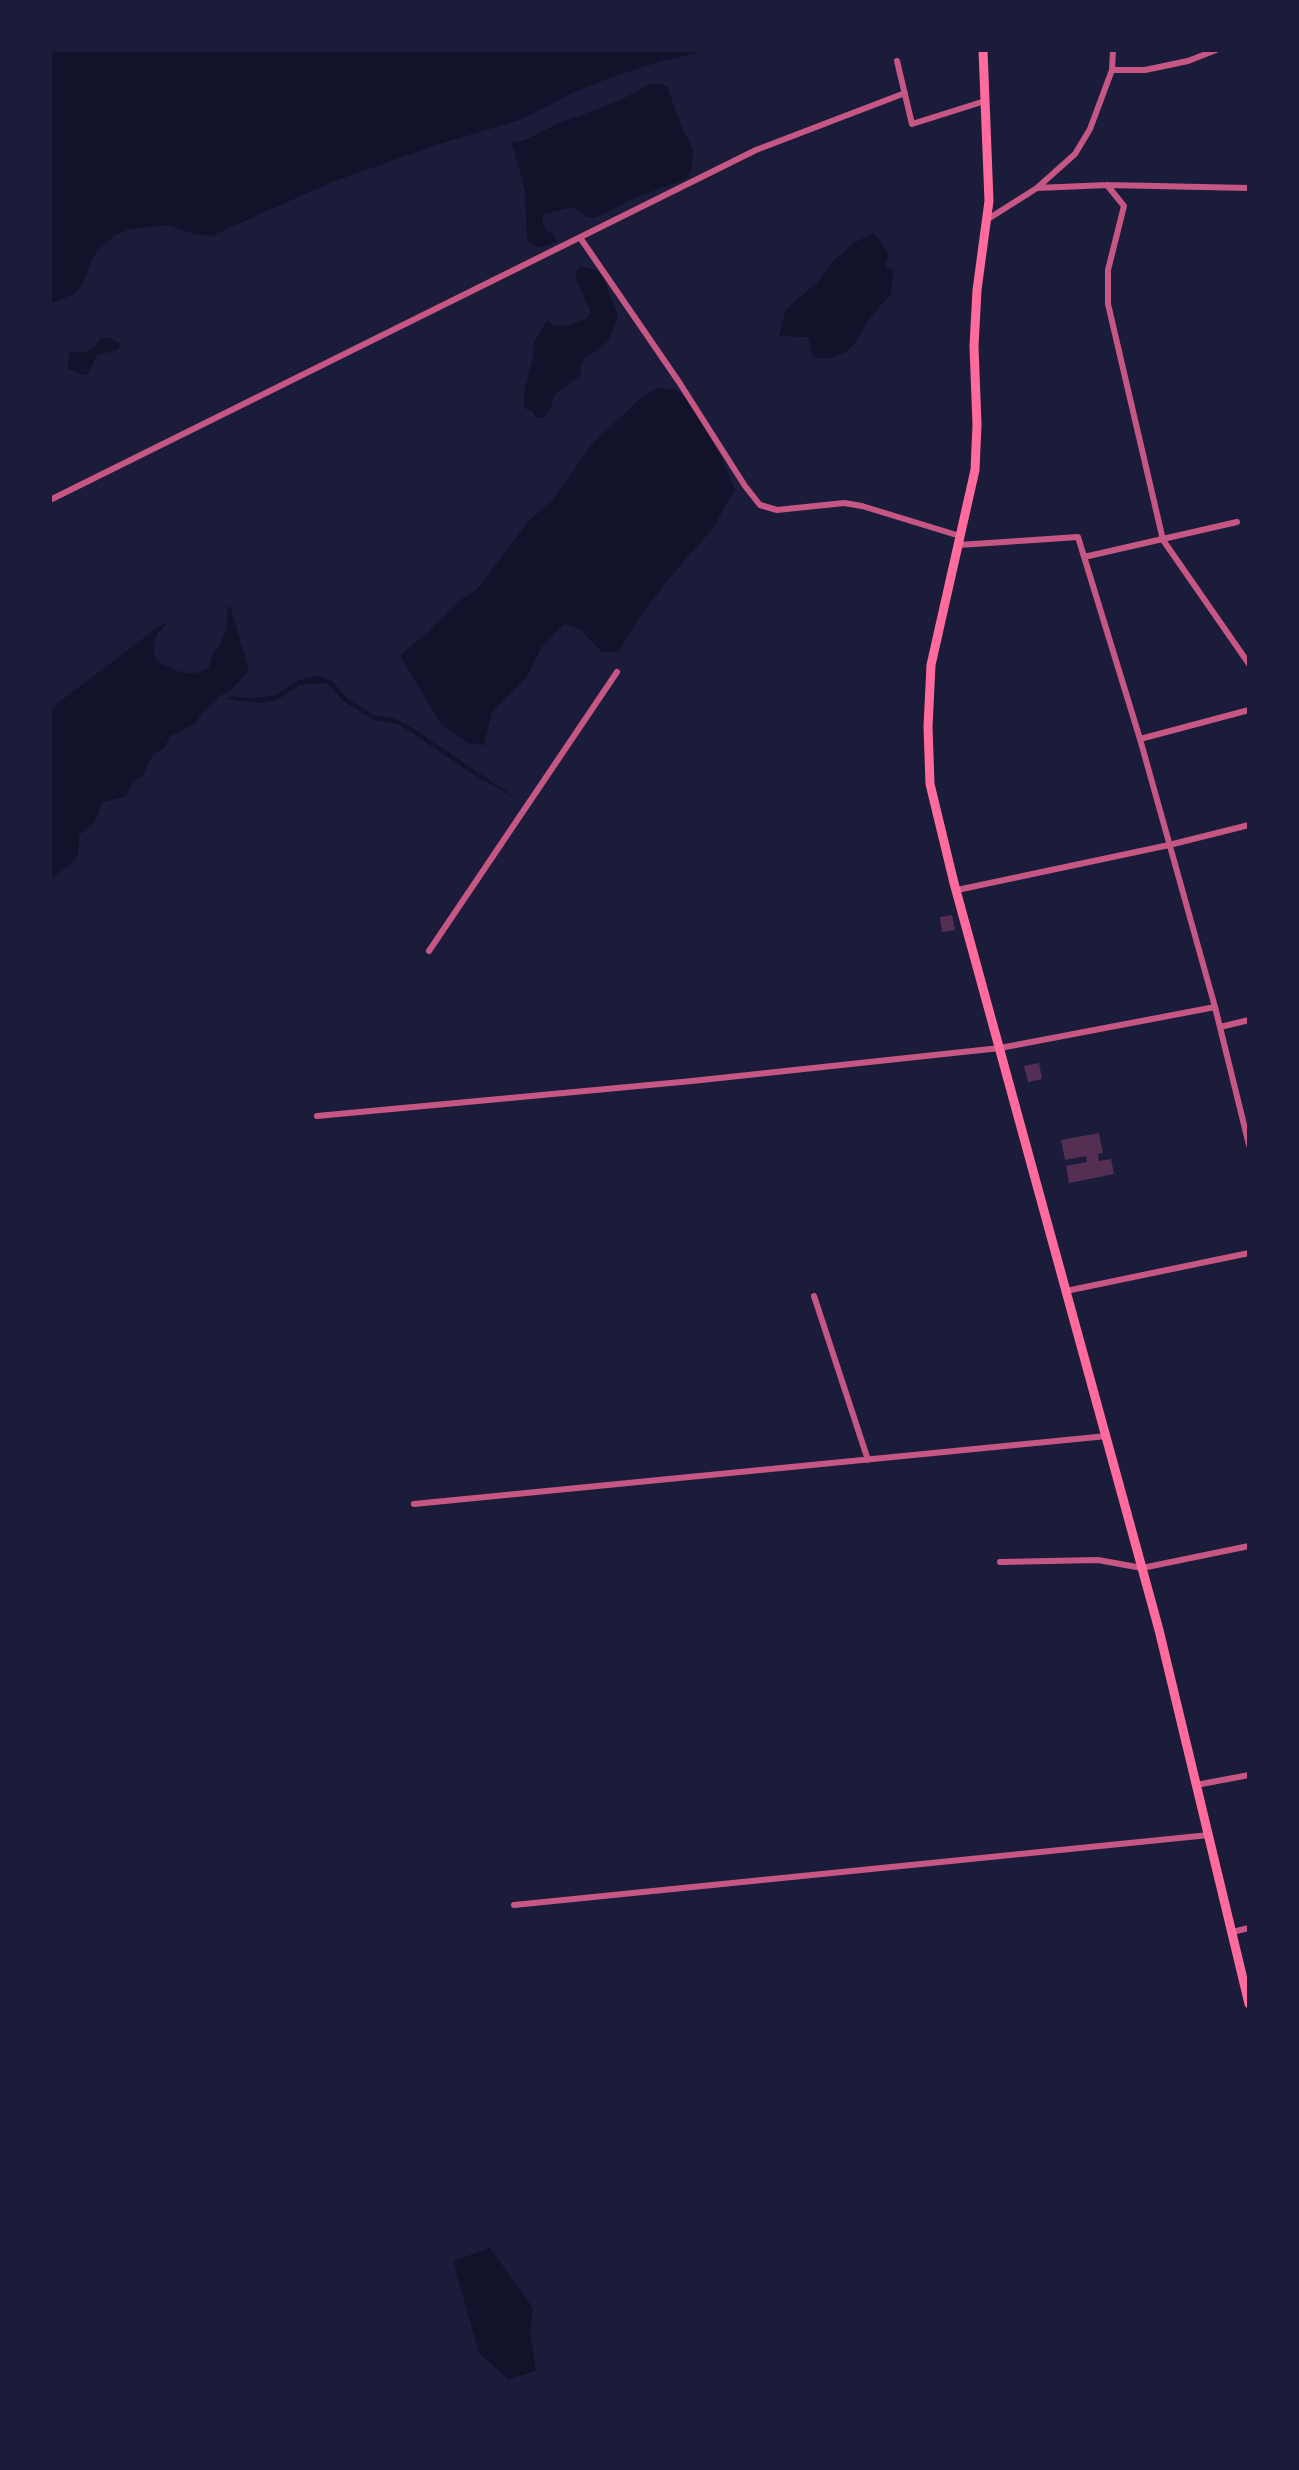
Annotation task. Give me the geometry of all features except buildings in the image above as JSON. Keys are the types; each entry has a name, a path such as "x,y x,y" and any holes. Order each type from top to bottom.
{"main road":[{"path":"983,50 989,201 976,304 975,470 931,665 928,727 930,784 1142,1568 1249,2004"}],"street":[{"path":"988,219 1037,188 1075,154 1098,112 1112,70 1113,50"},
{"path":"1112,70 1145,70 1188,61 1216,50"},
{"path":"897,61 912,124 985,101"},
{"path":"50,500 756,150 905,93"},
{"path":"1037,188 1107,185 1249,188"},
{"path":"1107,185 1124,206 1108,270 1108,304 1163,540 1249,664"},
{"path":"581,239 760,505 777,510 844,503 862,506 960,541 1078,537 1088,556 1140,739 1215,1007 1249,1145"},
{"path":"1088,556 1237,522"},
{"path":"429,951 617,672"},
{"path":"1140,739 1249,710"},
{"path":"957,890 1249,825"},
{"path":"317,1116 1000,1048 1215,1007"},
{"path":"1220,1027 1249,1020"},
{"path":"1066,1291 1249,1253"},
{"path":"814,1296 868,1460"},
{"path":"414,1504 1107,1436"},
{"path":"1000,1562 1098,1560 1142,1568 1249,1546"},
{"path":"1196,1785 1249,1775"},
{"path":"514,1905 1209,1835"},
{"path":"1232,1932 1249,1928"}],"shaded area":[{"path":"50,50 710,50 612,77 576,91 520,120 439,144 332,182 211,236 167,225 130,229 115,235 96,252 80,288 50,304"},
{"path":"651,83 667,86 693,149 691,173 685,179 632,199 595,218 587,217 574,207 543,214 542,222 546,230 554,234 557,242 533,246 527,240 525,191 512,143 621,100"},
{"path":"874,233 889,255 885,266 894,270 891,294 867,321 856,342 845,353 826,359 813,357 808,337 779,336 786,309 818,282 831,263 854,243"},
{"path":"580,266 596,270 602,276 618,315 610,339 584,359 580,367 581,375 554,395 550,411 544,417 536,418 532,411 524,408 524,391 534,343 546,319 562,327 586,319 591,312 577,281 576,273"},
{"path":"101,338 110,338 121,344 117,350 97,355 88,374 68,369 69,353 87,352"},
{"path":"658,388 675,390 689,400 722,459 735,490 711,531 645,609 619,651 602,652 579,629 564,624 541,648 526,678 492,712 484,745 468,743 441,724 400,655 476,590 529,521 554,498 593,443 642,397"},
{"path":"230,605 249,671 201,714 196,723 170,736 164,748 153,754 143,775 132,783 127,796 103,802 94,823 79,835 75,860 50,880 50,709 167,623 153,644 155,658 177,671 188,674 201,672 209,667 213,653 220,645 227,628 227,608"},
{"path":"317,676 332,681 347,698 373,715 395,718 414,729 519,800 479,778 400,725 374,720 343,701 327,683 300,685 277,700 262,703 227,699 232,696 253,699 276,695 300,680"},
{"path":"490,2248 533,2308 530,2332 536,2371 508,2379 479,2353 453,2261"}]}
